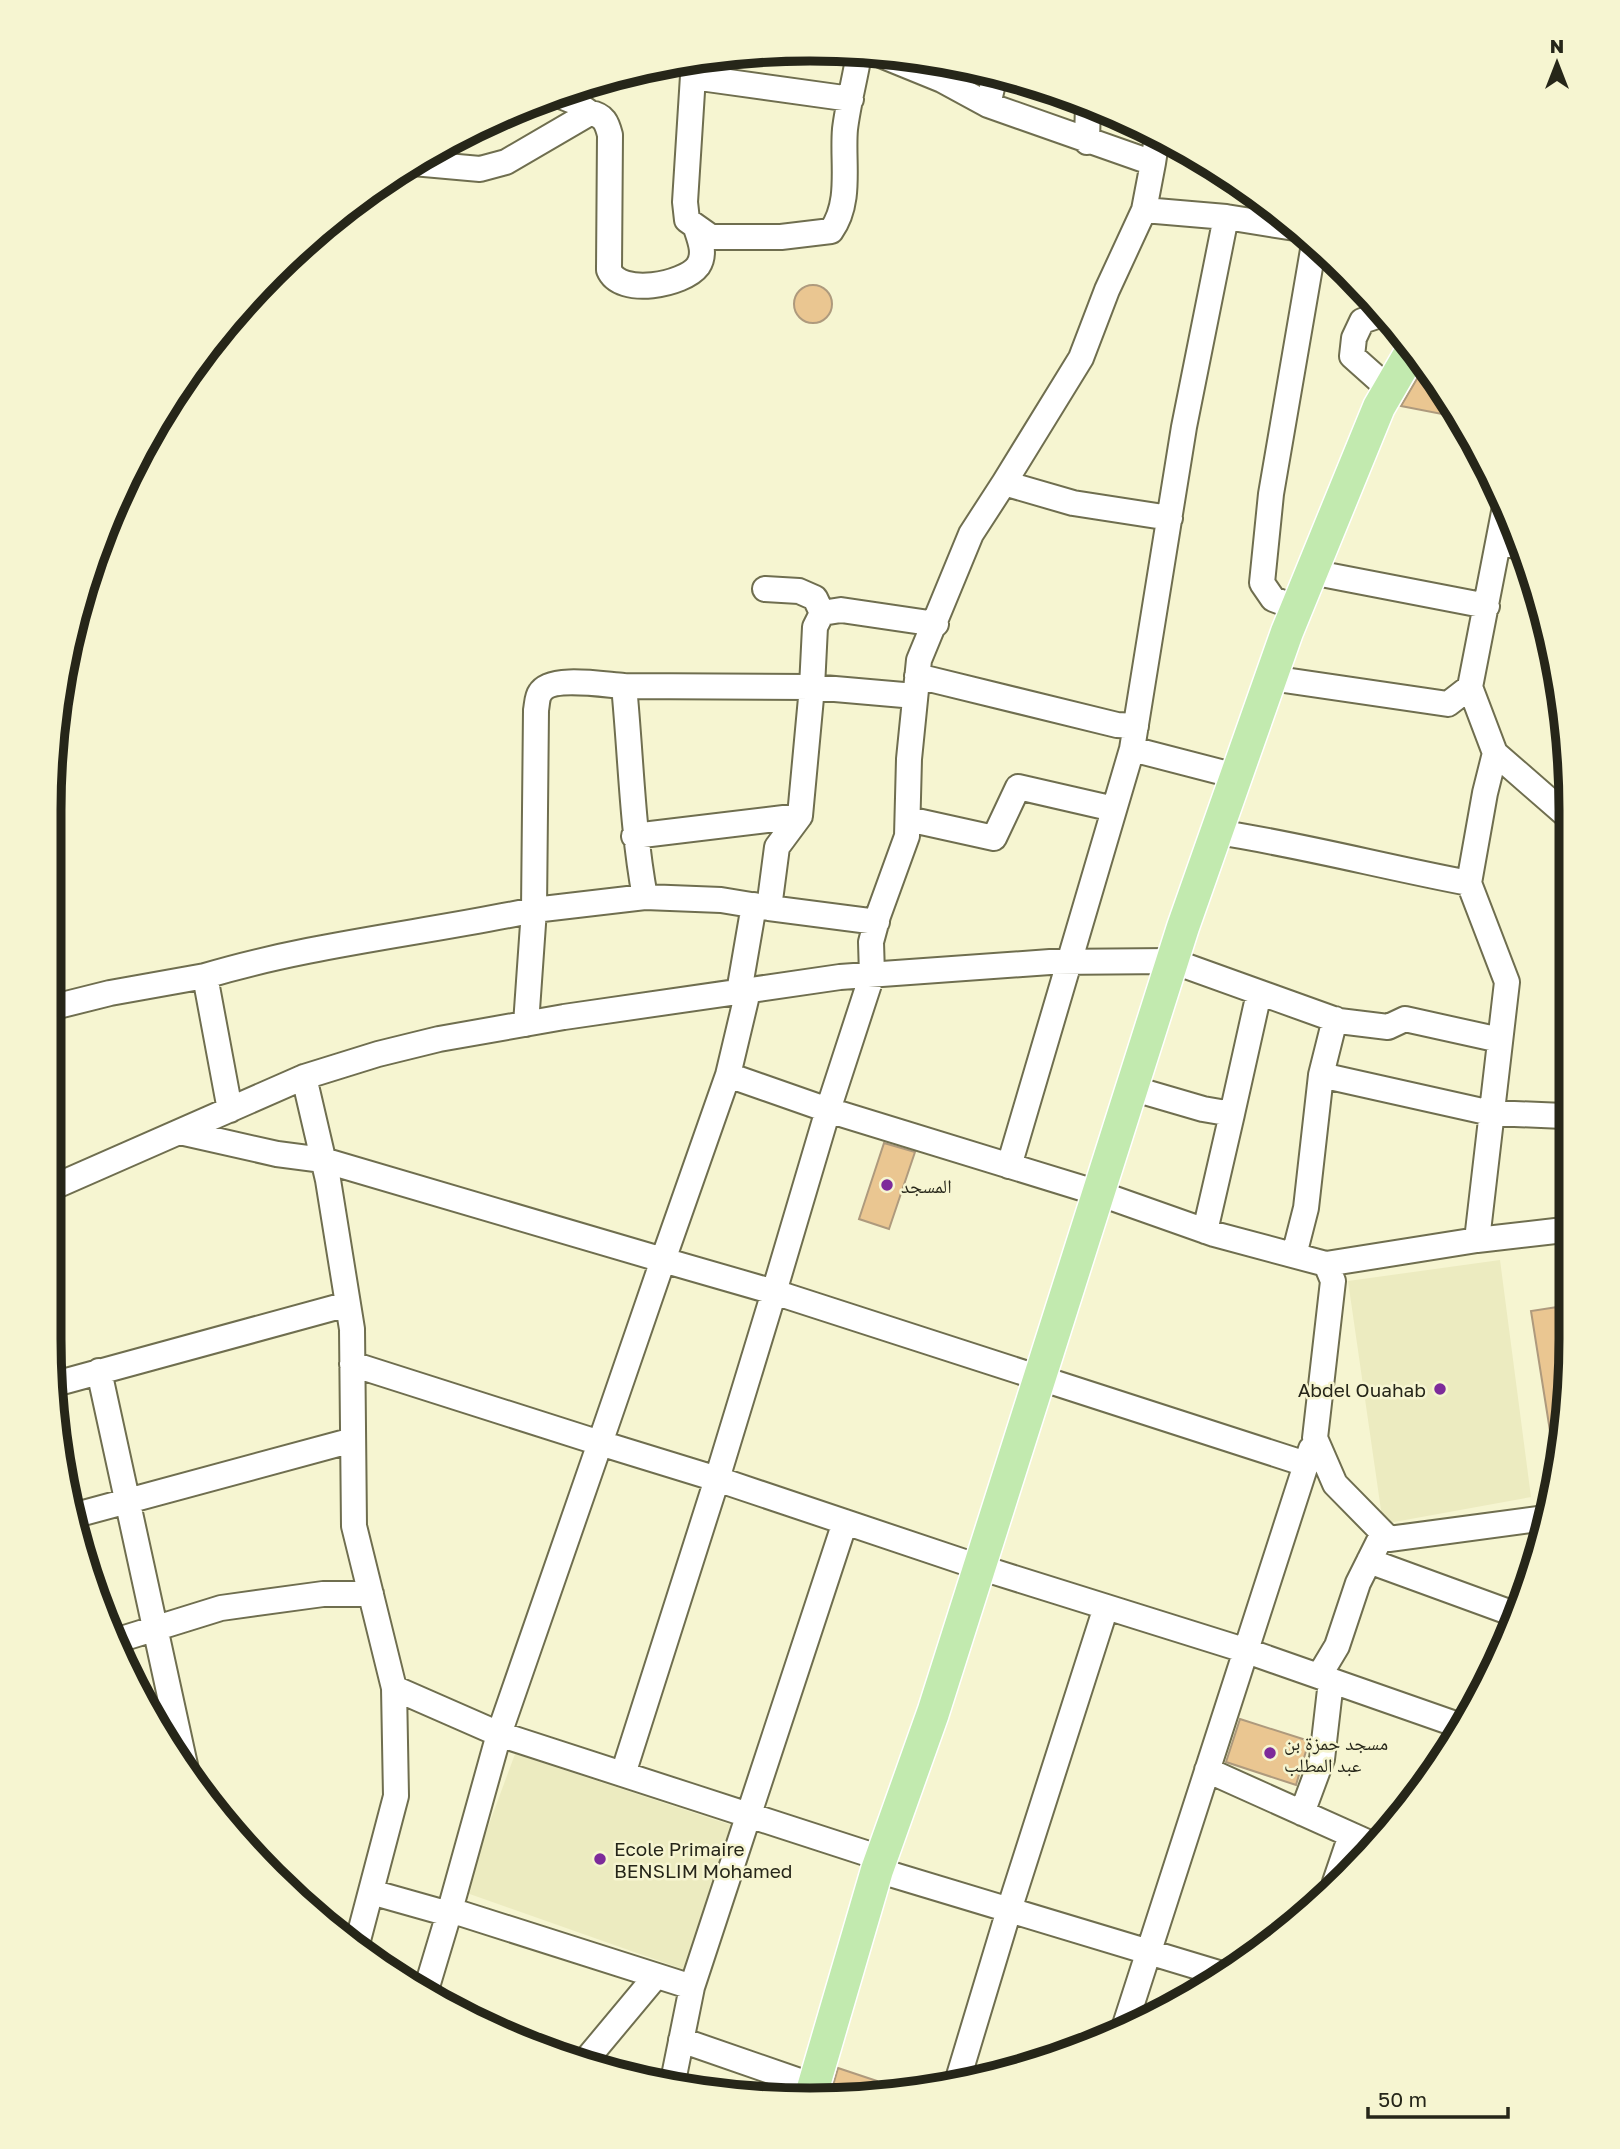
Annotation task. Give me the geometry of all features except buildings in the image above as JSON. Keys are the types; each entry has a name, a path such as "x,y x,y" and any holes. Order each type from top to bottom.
{"main road":[{"path":"814,2088 879,1864 933,1713 1172,961 1311,572 1389,389 1407,358"}],"street":[{"path":"693,71 685,202 687,220 711,237 781,237 831,231 843,204 845,129 857,63"},
{"path":"916,69 988,105 1153,163"},
{"path":"699,70 850,99"},
{"path":"988,105 993,84"},
{"path":"571,100 606,121 610,135 609,271 612,277 627,285 660,285 688,273 698,266 701,256 702,244 695,228"},
{"path":"432,165 480,169 506,162 590,113"},
{"path":"1087,142 1088,115"},
{"path":"623,1774 872,975 871,942 907,836 909,759 919,660 971,534 1081,358 1107,290 1144,210 1156,146"},
{"path":"1144,210 1226,217 1277,225"},
{"path":"1009,1166 1134,737 1170,517 1226,217"},
{"path":"1297,608 1273,598 1262,583 1271,494 1312,255"},
{"path":"1374,317 1362,321 1354,338 1352,356 1389,389"},
{"path":"1004,483 1073,503 1170,517"},
{"path":"1511,546 1487,606 1471,687 1495,753 1559,810"},
{"path":"1311,572 1487,606"},
{"path":"428,1982 499,1734 728,1075 761,907 777,847 800,816 816,627 822,613 815,598 799,591 765,589"},
{"path":"822,613 841,610 936,624"},
{"path":"1271,678 1448,704 1471,687"},
{"path":"526,1024 534,910 536,710 540,693 548,685 572,682 624,686 916,686 1117,725 1134,737 1236,776"},
{"path":"624,686 634,836 645,897"},
{"path":"1477,1240 1507,982 1469,883 1495,753"},
{"path":"908,819 994,838 1018,788 1114,809"},
{"path":"634,836 800,816"},
{"path":"1217,832 1282,842 1373,865 1469,883"},
{"path":"61,1006 110,993 205,976 335,944 431,932 534,910 645,897 721,900 877,922"},
{"path":"61,1184 304,1077 439,1040 744,991 872,975 1067,962 1172,961 1335,1019 1388,1027 1405,1019 1500,1040"},
{"path":"205,976 230,1110"},
{"path":"1205,1231 1259,993"},
{"path":"1294,1255 1306,1208 1321,1075 1335,1019"},
{"path":"728,1075 828,1110 1098,1193 1205,1231 1326,1264 1477,1240 1559,1231"},
{"path":"1321,1075 1492,1113 1559,1116"},
{"path":"304,1077 323,1160 348,1304 352,1364 354,1526 394,1688 396,1796 359,1937"},
{"path":"1132,1088 1203,1109 1233,1114"},
{"path":"180,1132 277,1154 323,1160 774,1292 1038,1380 1306,1464"},
{"path":"1128,2017 1244,1650 1315,1438 1334,1281 1326,1264"},
{"path":"63,1382 348,1304"},
{"path":"352,1364 1244,1650 1452,1723"},
{"path":"99,1371 180,1744"},
{"path":"1315,1438 1335,1484 1389,1539 1536,1519"},
{"path":"83,1514 353,1440"},
{"path":"674,2075 692,1987 845,1522"},
{"path":"1302,1813 1322,1759 1325,1679 1369,1561 1383,1533"},
{"path":"1369,1561 1507,1611"},
{"path":"124,1638 221,1608 323,1594 371,1594"},
{"path":"960,2072 1106,1607"},
{"path":"394,1688 499,1734 750,1816 1009,1910 1211,1971"},
{"path":"1207,1770 1365,1841"},
{"path":"1340,1867 1351,1835"},
{"path":"371,1892 449,1912 692,1987"},
{"path":"591,2054 656,1976"},
{"path":"681,2040 805,2088"}],"shaded area":[{"name":"Abdel Ouahab","path":"1500,1260 1531,1497 1383,1524 1348,1281"},
{"name":"Ecole Primaire BENSLIM Mohamed","path":"515,1754 734,1826 688,1971 464,1892"}],"place":[{"name":"المسجد","path":"887,1185"},
{"name":"Abdel Ouahab","path":"1440,1389"},
{"name":"مسجد حمزة بن عبد المطلب","path":"1270,1753"},
{"name":"Ecole Primaire BENSLIM Mohamed","path":"600,1859"}]}
